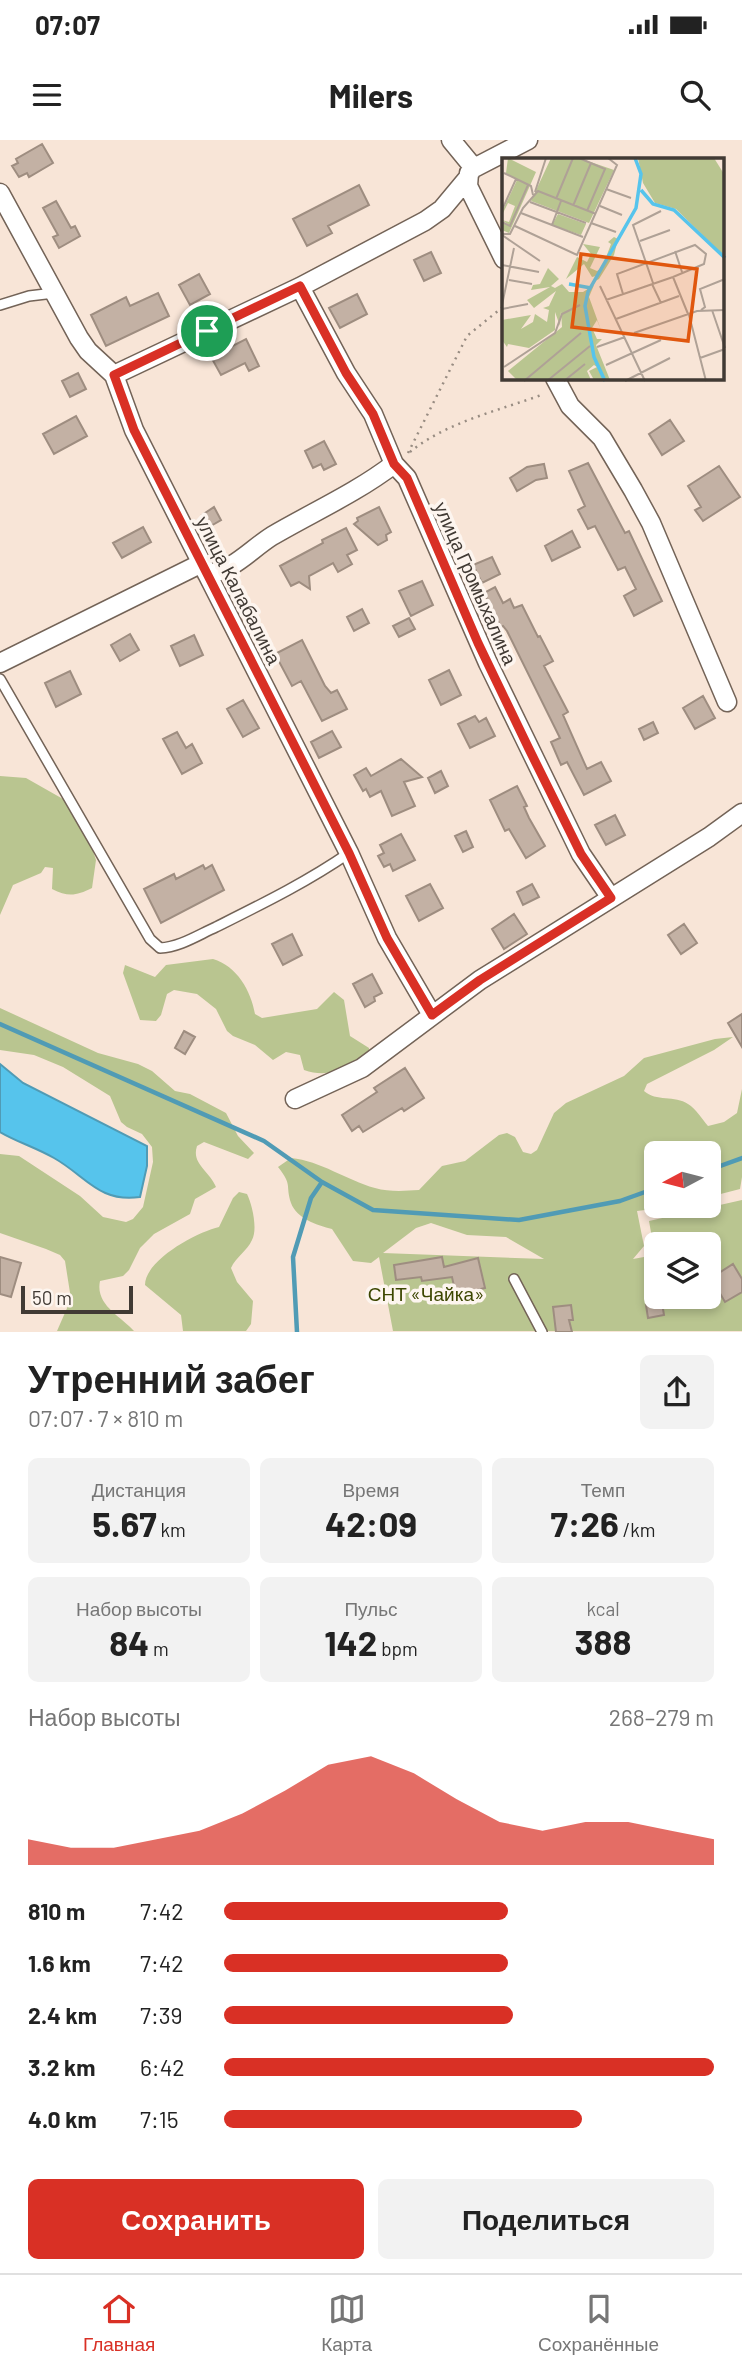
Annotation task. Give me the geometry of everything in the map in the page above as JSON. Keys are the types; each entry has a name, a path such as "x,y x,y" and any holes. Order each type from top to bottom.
{"street":[{"path":"451,140 470,174 470,194 502,255"},
{"path":"114,375 300,286 425,222 442,209 470,174 528,140"},
{"name":"улица Калабалина","path":"0,193 88,351 114,375 134,430 349,853 387,938 432,1015"},
{"name":"улица Громыхалина","path":"300,286 346,373 401,458 407,478 478,643 571,834 587,864 611,898"},
{"path":"553,385 602,438 633,490 651,523 727,702"},
{"path":"0,663 204,568 224,570 271,537 375,478 401,458"},
{"path":"295,1099 362,1068 480,980 709,837 742,813"}],"lane":[{"path":"0,305 29,296 54,293"},
{"path":"0,679 150,939 160,948 178,945 257,907 349,853"},
{"path":"514,1279 542,1332"}],"path":[{"path":"401,458 467,336 502,308"},
{"path":"401,458 435,435 553,385"}],"green space":[{"path":"0,776 26,778 63,799 87,833 96,860 92,888 81,893 58,892 52,889 53,868 45,867 41,873 13,885 0,915"},
{"path":"213,959 222,962 236,973 246,988 255,1014 262,1018 317,1009 334,992 344,1000 350,1036 369,1048 369,1056 345,1068 322,1073 304,1070 300,1055 286,1052 273,1060 255,1045 227,1031 216,1009 197,994 174,990 167,994 161,1015 156,1021 140,1020 123,973 125,965 155,977 166,965"},
{"path":"0,1008 98,1053 138,1064 152,1071 175,1091 190,1094 226,1113 238,1136 254,1153 248,1159 204,1142 197,1146 199,1163 216,1187 195,1199 190,1214 154,1234 140,1248 123,1276 100,1281 99,1289 105,1303 134,1331 57,1331 71,1299 65,1261 60,1255 0,1233 0,1154 19,1156 80,1196 103,1217 126,1222 133,1219 143,1207 153,1162 152,1147 142,1134 121,1122 110,1096 63,1067 34,1055 0,1050"},
{"name":"СНТ «Чайка»","path":"733,1037 714,1050 647,1084 644,1091 654,1096 683,1101 696,1111 708,1126 724,1122 737,1113 742,1089 740,1189 721,1194 721,1141 644,1141 644,1210 637,1211 644,1246 633,1259 644,1257 644,1309 721,1309 721,1232 651,1232 649,1221 662,1218 721,1218 721,1205 742,1200 742,1331 393,1331 379,1257 371,1263 353,1261 332,1229 314,1223 298,1213 291,1203 286,1178 278,1167 291,1158 313,1163 375,1188 391,1191 419,1190 442,1166 465,1161 499,1135 507,1133 515,1137 523,1152 531,1154 537,1150 554,1113 566,1103 624,1076 644,1058 715,1039","holes":["431,1223 467,1235 506,1237 544,1259 383,1253 416,1228"]},
{"path":"239,1192 247,1194 249,1198 254,1217 254,1235 231,1268 237,1282 253,1301 251,1324 246,1331 183,1331 181,1315 145,1285 147,1276 153,1266 174,1248 219,1227 233,1198"}],"water":[{"path":"0,1064 23,1083 147,1146 147,1166 140,1197 126,1198 103,1192 54,1158 0,1132"}],"building":[{"path":"42,144 53,163 29,177 27,173 19,177 12,166 18,163 16,159"},
{"path":"359,185 369,205 328,226 332,233 307,246 293,219"},
{"path":"56,201 71,228 75,226 80,236 59,248 53,237 58,235 43,208"},
{"path":"431,252 441,273 424,281 414,260"},
{"path":"199,274 210,294 190,305 179,285"},
{"path":"158,293 169,316 106,346 91,315 126,297 130,306"},
{"path":"357,294 367,314 340,328 329,308"},
{"path":"246,339 259,366 249,371 245,363 221,375 211,357"},
{"path":"78,373 86,389 70,397 62,381"},
{"path":"76,416 87,436 54,454 43,434"},
{"path":"670,420 684,441 662,455 649,434"},
{"path":"324,441 336,464 324,470 321,464 313,468 305,451"},
{"path":"588,463 625,533 629,531 662,601 634,616 624,596 636,589 625,567 618,570 595,526 588,529 578,510 585,506 569,471"},
{"path":"544,464 547,478 536,480 517,491 510,478 527,467"},
{"path":"719,466 740,497 703,521 695,510 701,507 688,486"},
{"path":"214,507 221,520 209,527 202,515"},
{"path":"379,507 391,532 386,535 387,540 378,545 354,524 358,521 357,518"},
{"path":"143,527 151,542 122,558 113,543"},
{"path":"346,528 357,550 347,555 352,564 338,572 333,563 309,576 310,589 299,582 291,586 280,566"},
{"path":"572,531 580,547 552,561 545,546"},
{"path":"492,557 500,574 482,583 473,565"},
{"path":"422,581 433,605 411,616 399,591"},
{"path":"495,587 503,603 510,599 514,608 522,605 553,661 544,666 568,712 563,715 587,769 601,762 611,781 584,795 567,762 561,765 551,742 560,738 507,631 501,627 484,593"},
{"path":"362,609 369,623 354,631 347,617"},
{"path":"409,618 415,629 399,637 393,626"},
{"path":"130,634 139,650 120,661 111,645"},
{"path":"194,635 203,655 180,666 171,646"},
{"path":"302,640 325,686 331,693 337,690 347,709 322,721 301,681 292,686 275,654"},
{"path":"449,670 461,695 441,705 429,680"},
{"path":"70,671 81,694 56,707 45,683"},
{"path":"703,696 715,718 695,729 683,708"},
{"path":"243,700 259,728 243,737 227,709"},
{"path":"475,716 479,722 486,718 495,736 470,748 458,724"},
{"path":"653,722 658,733 644,740 639,729"},
{"path":"332,731 341,747 319,758 311,742"},
{"path":"177,732 186,748 192,744 202,763 182,774 163,739"},
{"path":"401,759 422,777 404,782 415,806 392,816 381,791 370,797 366,789 363,791 354,775 366,768 371,776"},
{"path":"441,771 448,786 435,793 428,778"},
{"path":"517,786 527,806 524,807 529,818 545,846 526,858 509,829 505,831 490,800"},
{"path":"615,815 625,835 606,845 595,825"},
{"path":"466,831 473,847 463,852 455,836"},
{"path":"401,834 415,860 393,871 390,864 384,867 378,856 384,853 380,845"},
{"path":"203,865 205,869 212,865 224,890 161,923 144,889 174,874 176,879"},
{"path":"430,884 443,908 419,921 406,896"},
{"path":"532,884 539,897 523,905 517,892"},
{"path":"514,914 527,934 504,949 492,929"},
{"path":"684,924 697,943 681,954 668,935"},
{"path":"292,934 302,955 283,965 272,944"},
{"path":"372,974 382,993 365,1007 353,984"},
{"path":"742,1014 742,1047 728,1023"},
{"path":"184,1031 195,1037 185,1054 175,1048"},
{"path":"405,1068 424,1098 363,1132 359,1126 352,1131 342,1115 377,1092 374,1088"},
{"path":"0,1257 21,1263 11,1297 0,1294"},
{"path":"442,1257 444,1267 478,1258 485,1288 456,1295 452,1277 422,1281 421,1277 396,1280 394,1265"},
{"path":"733,1264 742,1279 742,1292 725,1302 721,1295 721,1272"},
{"path":"571,1305 573,1320 569,1320 572,1332 556,1332 553,1307"},
{"path":"647,1309 663,1309 664,1315 648,1318"}],"waterway":[{"path":"0,1024 264,1141 322,1182 373,1210 519,1220 620,1201 644,1192"},
{"path":"721,1166 742,1158"},
{"path":"297,1332 293,1257 311,1198 322,1182"}],"route":[{"path":"300,286 346,373 373,414 394,464 407,478 478,643 529,749 581,854 611,898 515,957 432,1015 387,938 349,853 134,430 121,399 114,375 207,331 300,286"}]}
